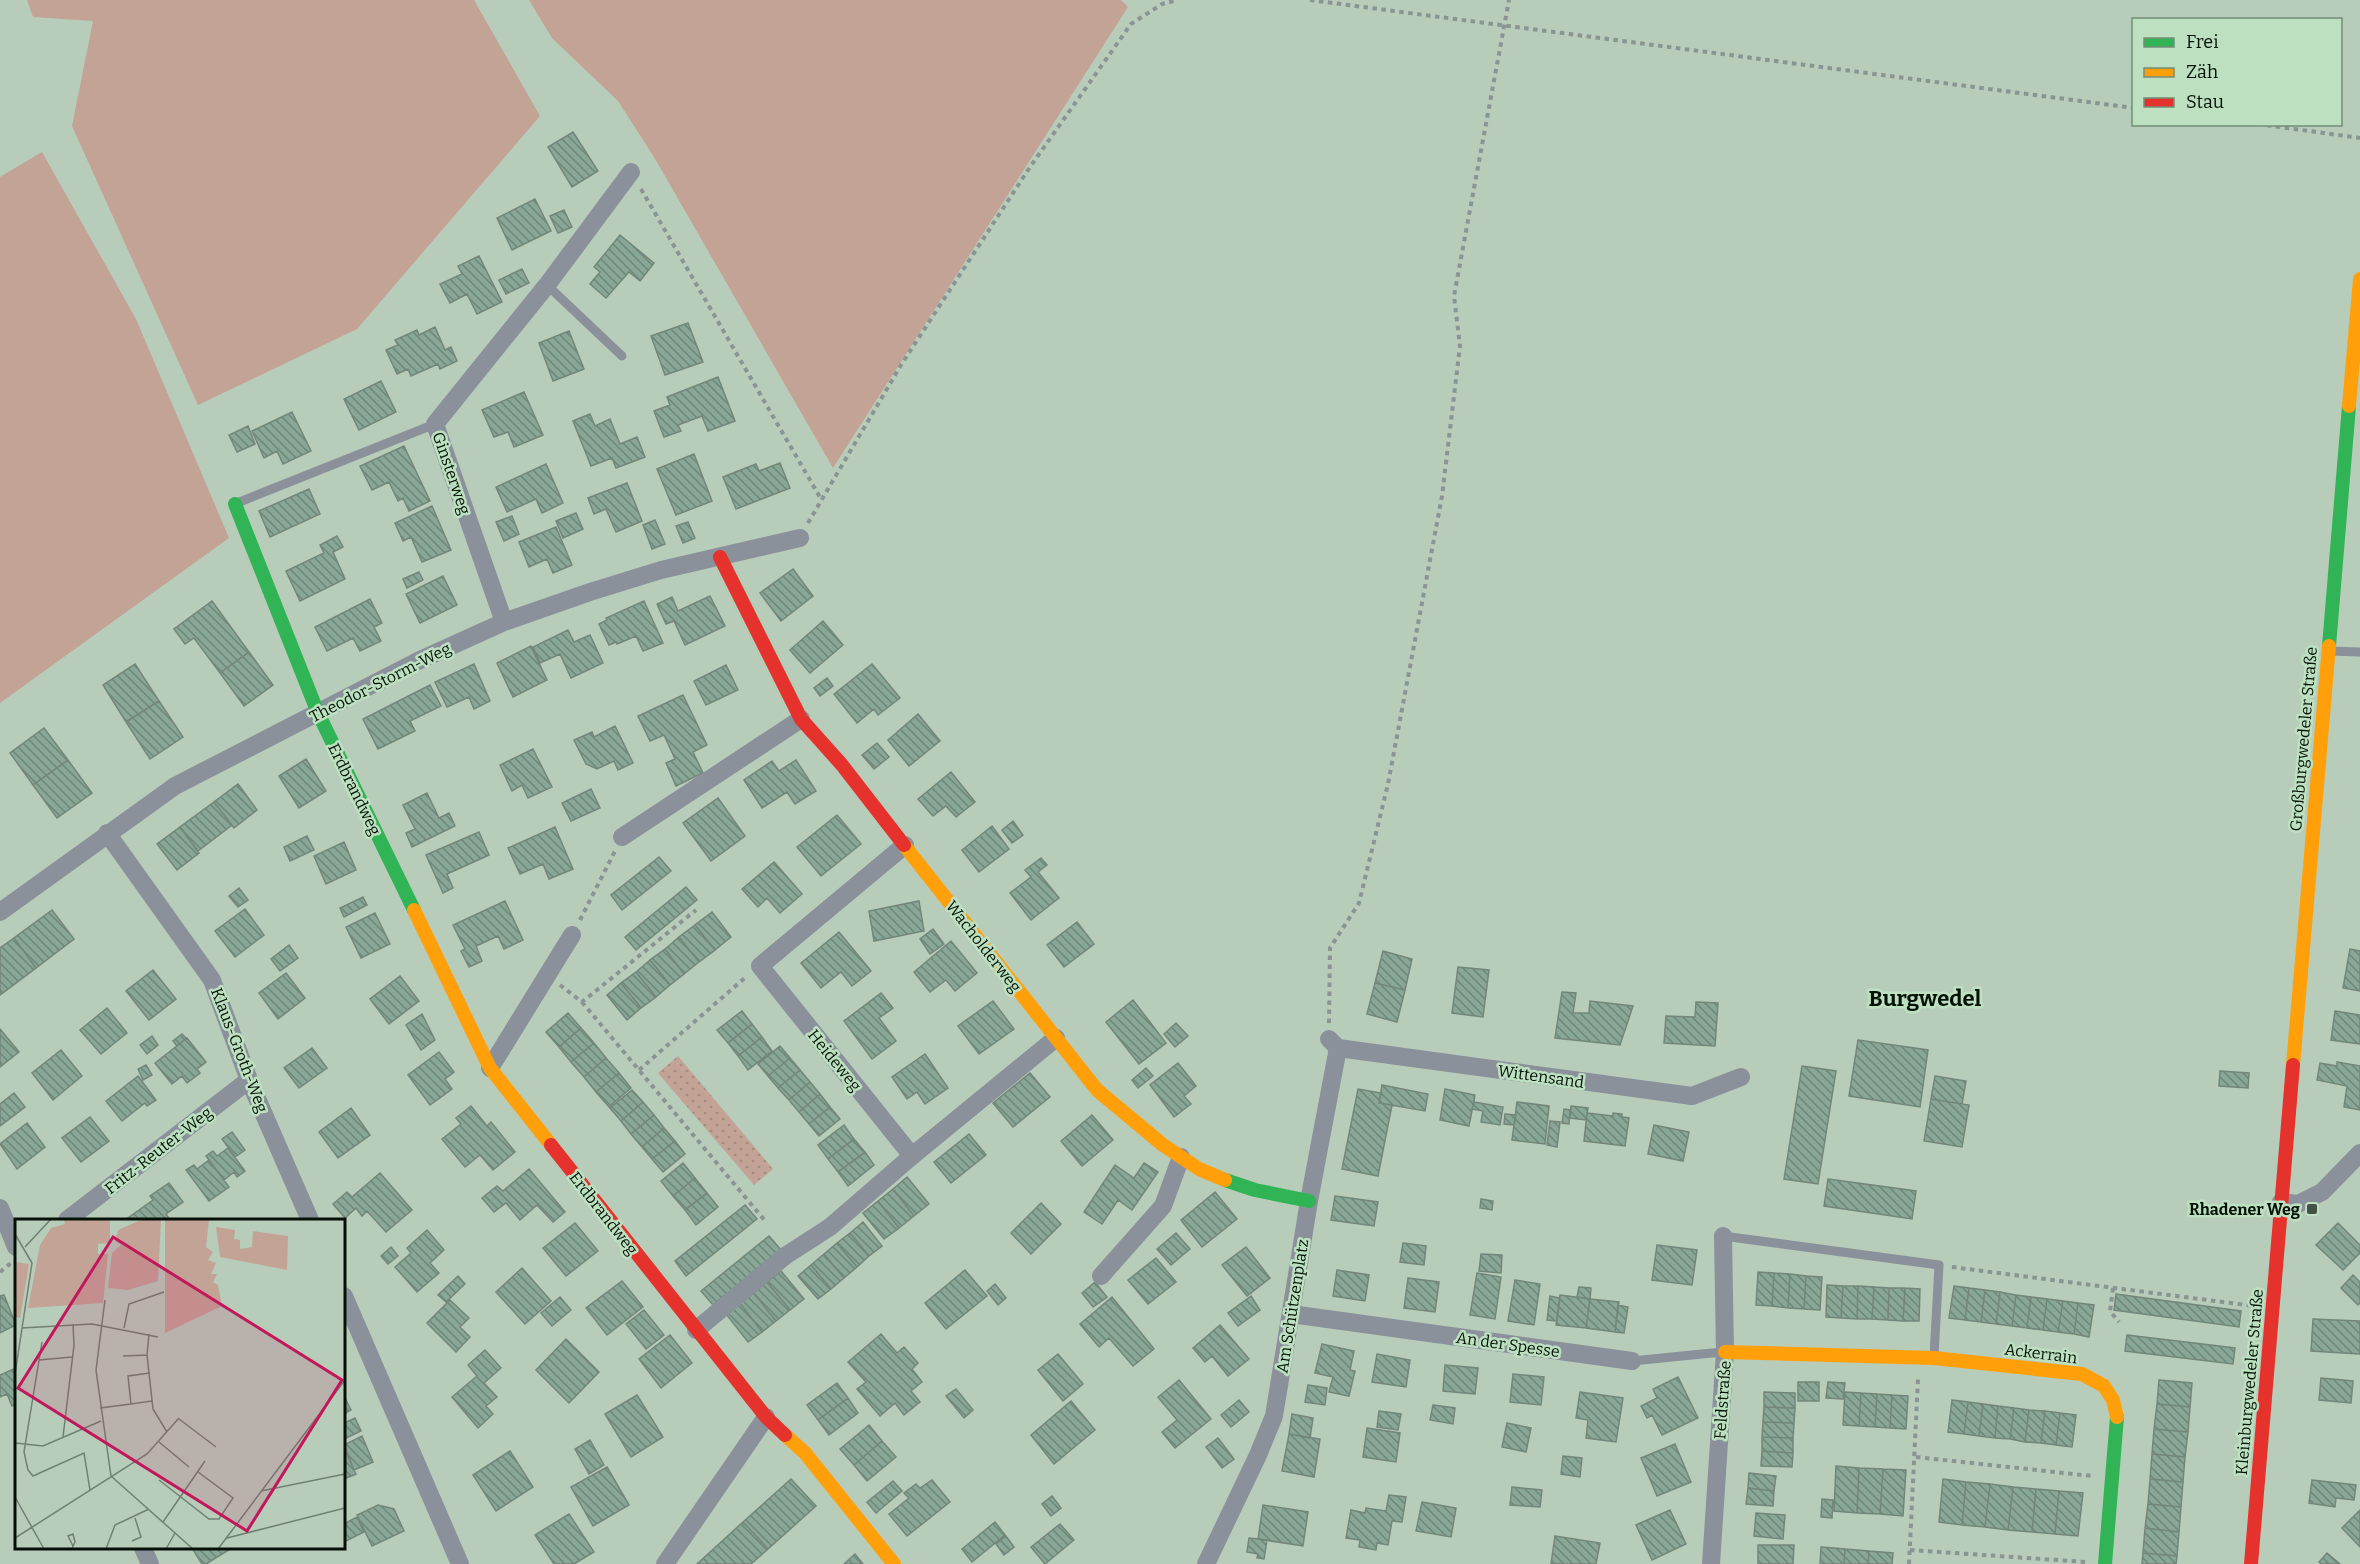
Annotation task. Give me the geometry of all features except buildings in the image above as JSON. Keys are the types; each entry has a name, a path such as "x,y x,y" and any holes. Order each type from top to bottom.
{"street":[{"name":"Ginsterweg","path":"504,622 435,424 547,285 631,172"},
{"name":"Großburgwedeler Straße","path":"2281,1202 2360,279"},
{"name":"Erdbrandweg","path":"235,504 318,713 490,1068 766,1418 805,1453 894,1564"},
{"name":"Theodor-Storm-Weg","path":"0,912 175,786 418,661 504,622 590,592 661,570 800,538"},
{"name":"Wacholderweg","path":"720,557 801,719 842,765 1097,1090 1140,1128 1181,1157 1235,1185 1309,1202"},
{"path":"622,837 801,719"},
{"name":"Klaus-Groth-Weg","path":"107,833 212,980 249,1080 309,1219"},
{"path":"760,966 905,845"},
{"path":"490,1068 572,935"},
{"name":"Heideweg","path":"760,966 912,1156"},
{"path":"696,1330 784,1256 830,1227 912,1156 1056,1038"},
{"name":"Wittensand","path":"1333,1043 1692,1096 1741,1077"},
{"name":"Am Schützenplatz","path":"1206,1564 1274,1416 1333,1043"},
{"name":"Fritz-Reuter-Weg","path":"70,1219 249,1080"},
{"path":"2281,1202 2298,1204 2322,1192 2360,1153"},
{"path":"1101,1276 1163,1206 1181,1157"},
{"name":"Kleinburgwedeler Straße","path":"2251,1564 2281,1202"},
{"path":"0,1209 15,1245"},
{"name":"Feldstraße","path":"1711,1564 1725,1352 1723,1236"},
{"path":"345,1298 460,1564"},
{"name":"An der Spesse","path":"1291,1314 1632,1361"},
{"name":"Ackerrain","path":"1725,1352 1934,1358 2082,1374 2104,1386 2113,1400 2117,1414 2105,1564"},
{"path":"664,1564 766,1418"},
{"path":"143,1549 150,1564"}],"lane":[{"path":"547,285 622,356"},
{"path":"235,504 435,424"},
{"path":"2327,650 2360,652"},
{"path":"1723,1236 1939,1265 1934,1358"},
{"name":"An der Spesse","path":"1632,1361 1725,1352"}],"path":[{"path":"800,538 901,365 1030,167 1131,24 1160,2 1178,0"},
{"path":"1310,0 2132,108"},
{"path":"1333,1043 1330,948 1359,903 1388,784 1442,496 1460,346 1454,297 1509,0"},
{"path":"2273,126 2360,138"},
{"path":"631,172 821,500"},
{"path":"572,935 622,837"},
{"path":"582,1002 696,910"},
{"path":"639,1070 760,966"},
{"path":"547,976 582,1002 766,1222"},
{"path":"1939,1265 2253,1306"},
{"path":"2113,1288 2110,1311 2119,1322"},
{"path":"1909,1564 1916,1457 1919,1357"},
{"path":"1916,1457 2111,1478"},
{"path":"1910,1550 2105,1564"}],"shaded area":[{"path":"27,0 474,0 540,116 357,329 198,405 72,126 93,21 33,17"},
{"path":"529,0 1121,0 1128,7 833,468 654,157 618,101 552,38"},
{"path":"42,152 136,319 229,538 0,703 0,177"},
{"path":"678,1056 773,1169 754,1185 658,1073"}],"traffic: fast":[{"path":"2329,646 2349,406"},
{"path":"235,504 318,713 414,910"},
{"path":"1225,1180 1255,1190 1309,1201"},
{"path":"2105,1564 2117,1417"}],"traffic: slow":[{"path":"2349,406 2360,279"},
{"path":"2293,1065 2329,646"},
{"path":"904,845 1097,1090 1163,1145 1199,1169 1225,1180"},
{"path":"414,910 490,1068 551,1145"},
{"path":"1725,1352 1934,1358 2082,1374 2104,1386 2113,1400 2117,1417"},
{"path":"785,1435 805,1453 894,1564"}],"traffic: jam":[{"path":"720,557 801,719 842,765 904,845"},
{"path":"2251,1564 2293,1065"},
{"path":"551,1145 766,1417 785,1435"}],"place":[{"name":"Rhadener Weg","path":"2312,1209"}],"district":[{"name":"Burgwedel","path":"1925,998"}]}
